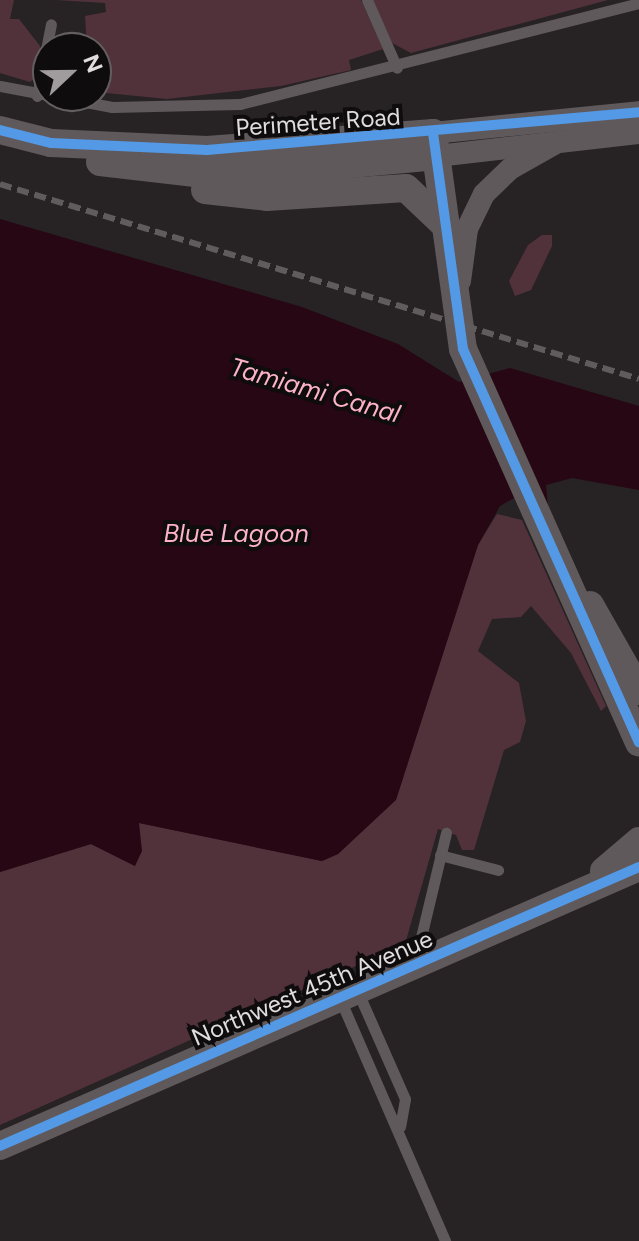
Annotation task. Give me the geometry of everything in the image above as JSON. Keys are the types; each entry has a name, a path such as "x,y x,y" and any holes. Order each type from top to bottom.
{"street":[{"name":"Perimeter Road","path":"0,130 51,143 114,165 221,176 639,112"},
{"name":"Perimeter Road","path":"51,143 207,150 558,142 639,133"},
{"path":"455,322 475,209 495,180 558,142"},
{"path":"435,145 455,322 463,349 639,742"},
{"path":"114,165 186,187 244,195 406,188 444,224"},
{"path":"533,511 639,691"},
{"path":"568,898 639,841"},
{"name":"Northwest 45th Avenue","path":"0,1146 639,867"},
{"path":"568,898 639,885"}],"lane":[{"path":"367,0 397,68"},
{"path":"112,105 209,107 285,97 639,3"},
{"path":"49,32 51,24"},
{"path":"0,86 32,95"},
{"path":"414,967 446,833"},
{"path":"440,855 498,870"},
{"path":"347,992 445,1241"},
{"path":"347,992 405,1099 400,1127"}],"shaded area":[{"path":"0,0 14,0 10,19 19,19 32,36 32,80 0,73"},
{"path":"56,0 361,0 383,49 349,60 351,70 281,86 167,99 112,94 112,32 86,32 85,16 106,12 105,3"},
{"path":"372,0 608,0 411,53 392,43"},
{"path":"542,235 552,235 552,246 531,290 515,296 509,281 528,245"},
{"path":"497,514 522,520 606,706 601,711 571,653 531,606 521,617 492,619 478,651 519,683 526,721 520,742 504,750 474,850 462,850 456,835 438,829 405,944 0,1125 0,872 91,844 135,866 139,823 322,861 338,854 396,799 478,545"}],"water":[{"name":"Blue Lagoon","path":"0,219 302,307 398,344 459,382 510,368 639,406 639,490 572,478 546,485 548,507 537,485 500,506 478,545 396,800 338,854 322,861 139,823 142,851 135,866 91,844 0,872"}],"railway":[{"path":"0,184 639,379"}],"cycle path":[{"path":"0,130 51,143 207,150 639,112"},
{"path":"433,133 463,349 639,742"},
{"path":"0,1146 639,867"}],"water label":[{"name":"Tamiami Canal","path":"315,391"}]}
